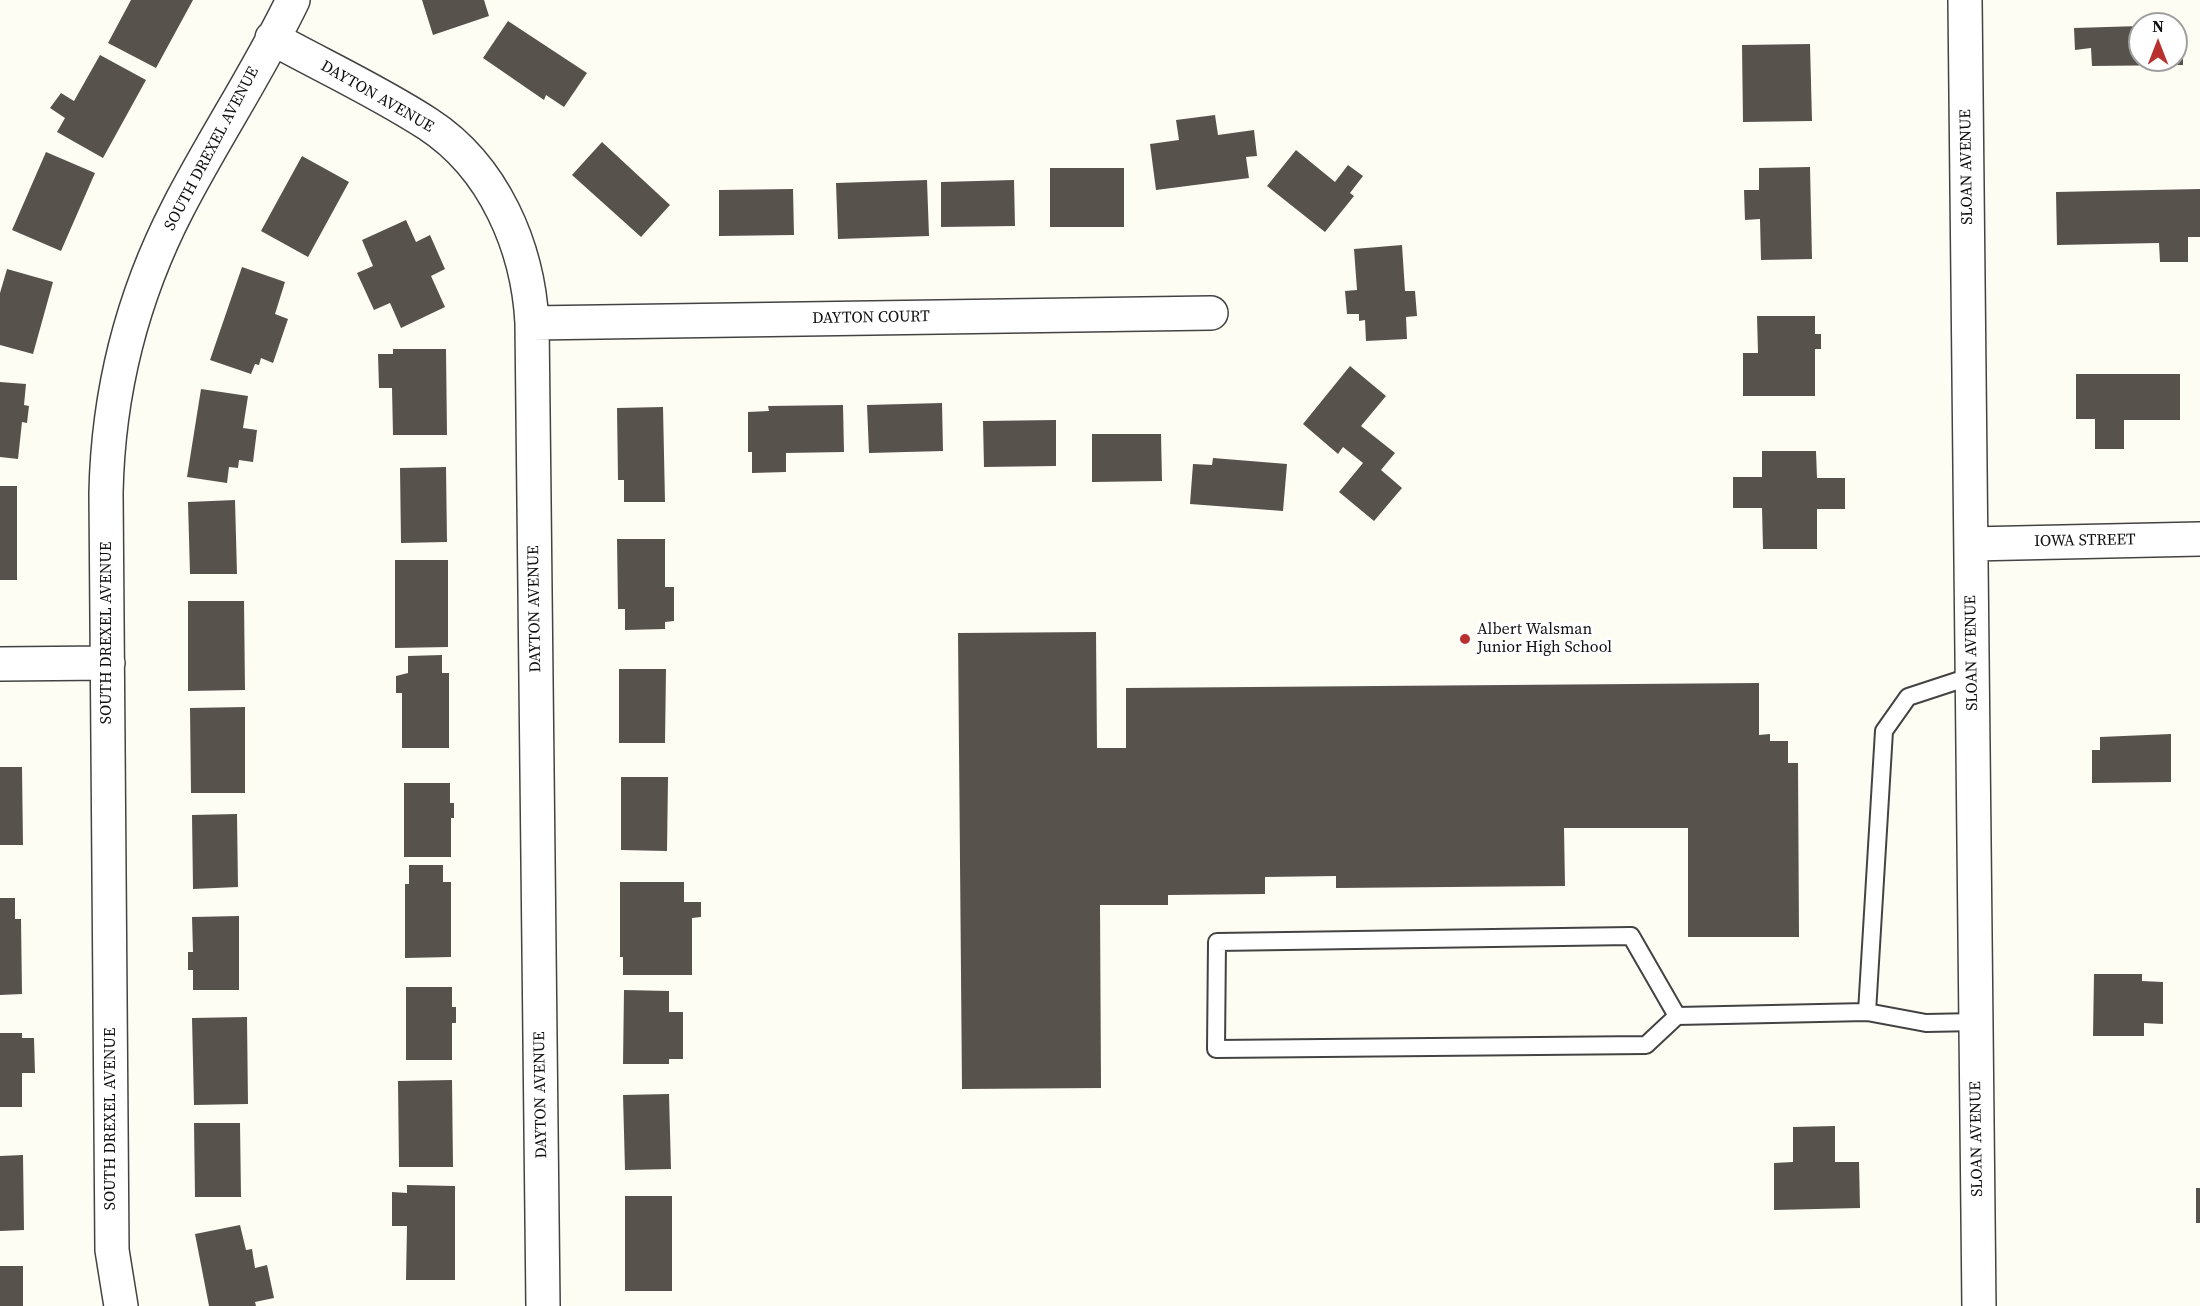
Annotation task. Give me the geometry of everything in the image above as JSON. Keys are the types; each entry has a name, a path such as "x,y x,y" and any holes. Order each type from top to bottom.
{"street":[{"name":"SOUTH DREXEL AVENUE","path":"121,1306 112,1250 106,477 113,406 127,339 143,288 163,240 293,0"},
{"name":"SLOAN AVENUE","path":"1965,0 1979,1306"},
{"name":"DAYTON AVENUE","path":"272,38 429,125 456,147 490,190 515,236 526,269 532,323 543,1306"},
{"name":"DAYTON COURT","path":"532,323 1210,313"},
{"name":"IOWA STREET","path":"1971,544 2200,539"},
{"path":"0,664 108,663"}],"lane":[{"path":"1867,1012 1884,731 1908,697 1972,676"},
{"path":"1677,1016 1631,936 1217,942 1216,1049 1646,1045 1677,1016 1867,1012 1926,1023 1976,1022"}],"building":[{"path":"131,0 193,0 156,68 108,43"},
{"path":"422,0 484,0 489,16 433,35"},
{"path":"508,21 587,73 564,107 546,95 544,100 483,58"},
{"path":"2128,26 2128,66 2092,66 2091,48 2075,50 2074,28"},
{"path":"1810,44 1812,121 1743,122 1742,45"},
{"path":"100,55 146,80 103,158 57,132 65,118 50,108 61,93 74,101"},
{"path":"1215,115 1218,135 1254,130 1257,156 1246,157 1249,178 1156,190 1150,144 1179,140 1176,120"},
{"path":"602,142 670,205 641,237 572,175"},
{"path":"1296,150 1335,182 1348,165 1363,176 1350,193 1354,196 1325,232 1267,186"},
{"path":"46,152 95,173 61,251 12,230"},
{"path":"302,156 349,182 308,257 261,231"},
{"path":"1810,167 1812,259 1761,260 1760,219 1745,220 1744,190 1759,190 1759,168"},
{"path":"1050,168 1124,168 1124,227 1050,227"},
{"path":"927,180 929,236 838,239 836,183"},
{"path":"1014,180 1015,226 941,227 941,182"},
{"path":"793,189 794,235 719,236 719,190"},
{"path":"2200,189 2200,237 2188,237 2188,262 2160,262 2159,243 2057,245 2056,192"},
{"path":"406,220 416,242 430,235 445,269 431,276 445,307 401,328 390,303 374,310 357,273 373,266 362,240"},
{"path":"1402,245 1405,291 1415,291 1417,316 1406,317 1407,339 1366,341 1365,320 1359,321 1359,314 1347,314 1345,291 1357,290 1354,249"},
{"path":"242,267 285,282 275,314 288,319 273,363 261,358 259,365 255,364 251,374 210,360"},
{"path":"7,269 53,282 33,354 0,345 0,293"},
{"path":"1757,316 1815,316 1815,334 1821,334 1821,349 1815,349 1815,396 1743,396 1743,353 1758,353"},
{"path":"393,349 446,349 447,435 393,435 392,388 379,388 378,354 393,354"},
{"path":"1350,366 1386,396 1361,426 1395,453 1381,470 1402,488 1374,521 1339,492 1363,463 1343,447 1338,454 1303,424"},
{"path":"2076,374 2180,374 2180,420 2124,420 2124,449 2095,449 2095,419 2076,419"},
{"path":"0,382 26,384 24,405 29,406 27,423 22,422 18,459 0,457"},
{"path":"201,389 248,396 243,428 257,430 253,462 239,460 238,468 229,467 227,483 187,477"},
{"path":"942,403 943,451 869,453 867,405"},
{"path":"843,405 844,452 786,453 786,472 752,473 752,452 748,452 748,412 769,411 768,406"},
{"path":"663,407 665,502 624,502 624,480 618,480 617,408"},
{"path":"1056,420 1056,466 984,467 983,421"},
{"path":"1092,434 1161,434 1162,481 1092,482"},
{"path":"1762,451 1816,451 1817,478 1845,478 1845,509 1817,509 1817,549 1763,549 1762,508 1733,508 1733,477 1762,477"},
{"path":"1213,458 1287,464 1283,511 1190,504 1193,464 1212,465"},
{"path":"446,467 447,542 401,543 400,468"},
{"path":"0,486 17,486 17,580 0,580"},
{"path":"235,500 237,574 190,574 188,502"},
{"path":"617,539 665,539 665,587 674,587 674,621 665,622 665,629 625,630 625,609 618,609"},
{"path":"395,560 448,560 448,647 395,648"},
{"path":"188,601 244,601 245,690 188,691"},
{"path":"1096,632 1097,748 1126,748 1126,688 1759,683 1759,735 1770,734 1770,741 1788,741 1788,763 1798,763 1799,937 1688,937 1688,828 1564,828 1565,886 1336,888 1336,876 1265,877 1265,894 1168,895 1168,905 1100,905 1101,1088 962,1089 958,633"},
{"path":"442,655 442,673 449,673 449,748 402,748 402,693 396,693 396,676 408,673 408,656"},
{"path":"619,669 666,669 665,743 619,743"},
{"path":"245,707 245,793 191,793 190,708"},
{"path":"2171,734 2171,782 2092,783 2092,750 2100,750 2100,737"},
{"path":"0,767 22,767 23,845 0,845"},
{"path":"621,777 668,777 667,851 621,850"},
{"path":"404,783 450,783 450,803 454,803 454,818 451,818 451,857 404,857"},
{"path":"237,814 238,887 193,889 192,815"},
{"path":"409,865 443,865 443,882 451,882 451,957 405,958 405,884 409,884"},
{"path":"620,882 684,882 684,902 701,902 701,917 692,918 692,975 623,975 623,957 620,957"},
{"path":"0,898 15,898 15,919 21,919 22,994 0,995"},
{"path":"239,916 239,990 193,990 193,970 188,970 188,952 193,952 192,917"},
{"path":"2094,974 2142,974 2142,981 2163,982 2163,1024 2144,1023 2144,1036 2093,1036"},
{"path":"406,987 452,987 452,1007 456,1007 456,1023 452,1023 452,1060 406,1060"},
{"path":"624,990 669,991 669,1012 683,1012 683,1059 669,1059 669,1064 623,1064"},
{"path":"247,1017 248,1104 194,1105 192,1018"},
{"path":"0,1033 22,1033 22,1038 34,1038 35,1073 22,1073 22,1107 0,1107"},
{"path":"452,1080 453,1167 399,1167 398,1081"},
{"path":"669,1094 671,1169 625,1170 623,1095"},
{"path":"194,1123 240,1123 241,1197 195,1197"},
{"path":"1835,1126 1835,1162 1859,1162 1860,1208 1774,1210 1774,1163 1793,1162 1793,1127"},
{"path":"23,1155 24,1230 0,1231 0,1156"},
{"path":"407,1185 455,1186 455,1280 406,1280 407,1226 392,1226 392,1192 407,1193"},
{"path":"2196,1188 2200,1188 2200,1223 2196,1223"},
{"path":"625,1196 672,1196 672,1291 625,1291"},
{"path":"240,1225 246,1250 252,1249 255,1268 267,1265 274,1298 255,1302 256,1306 209,1306 195,1234"},
{"path":"0,1266 23,1266 23,1306 0,1306"}],"place":[{"name":"Albert Walsman Junior High School","path":"1465,639"}]}
